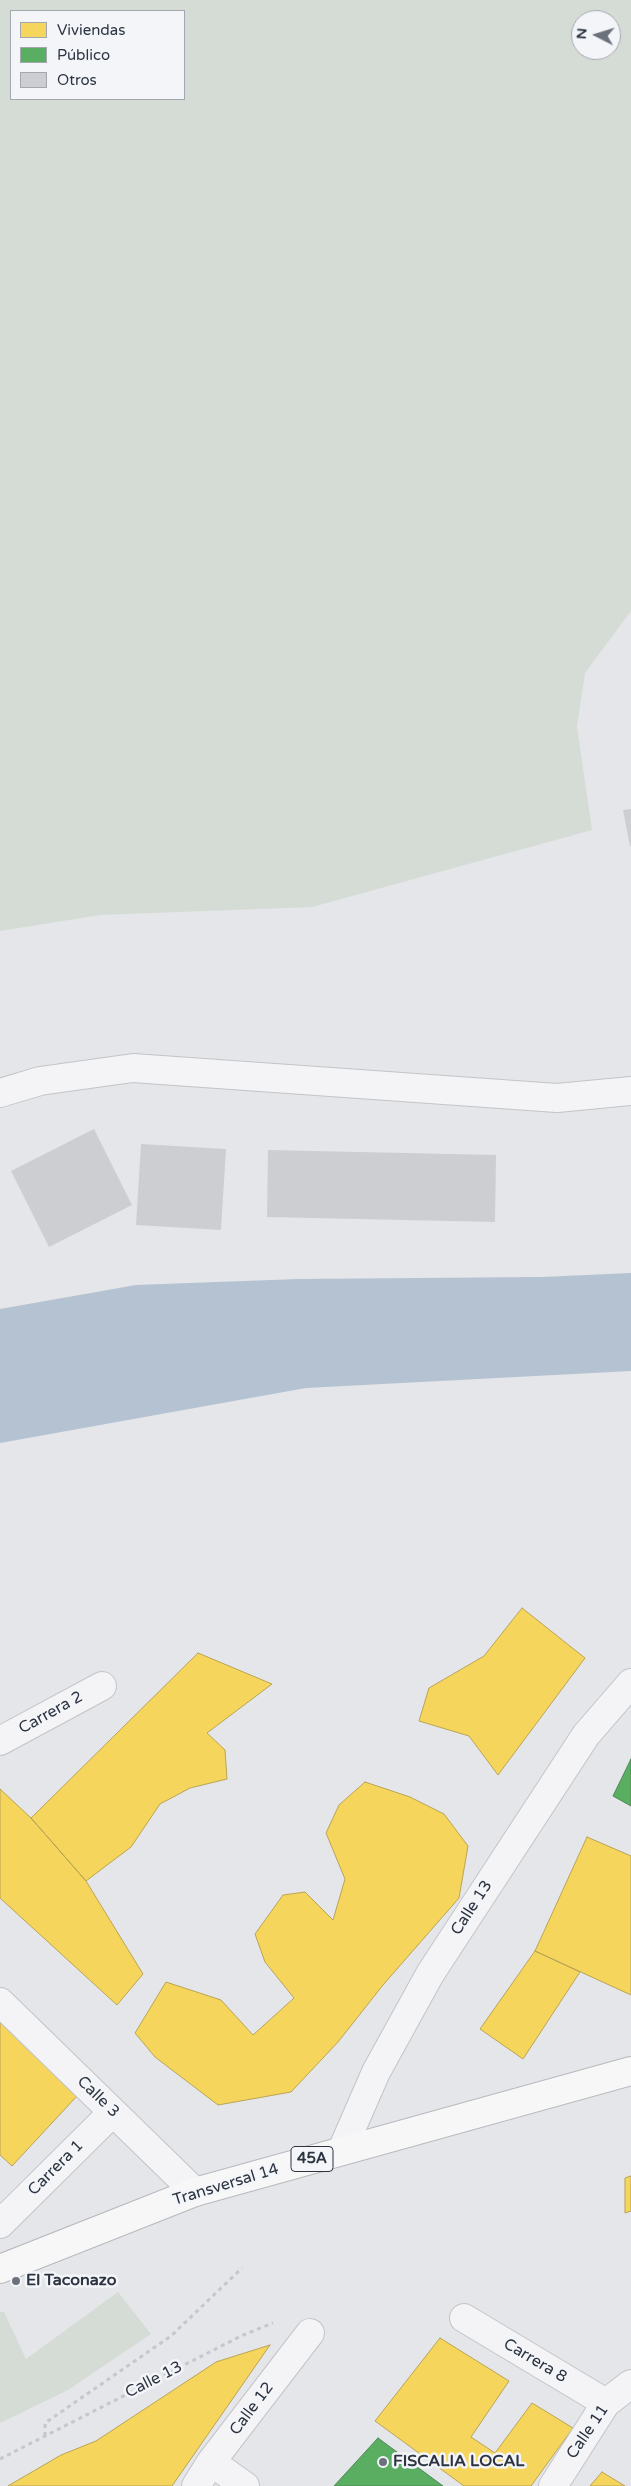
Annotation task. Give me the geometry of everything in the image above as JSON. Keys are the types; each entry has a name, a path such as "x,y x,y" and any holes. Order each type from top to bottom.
{"highway":[{"name":"Transversal 14","path":"0,2269 195,2192 631,2071"}],"street":[{"path":"0,1092 40,1081 133,1068 557,1098 631,1091"},
{"name":"Calle 13","path":"342,2150 376,2072 430,1974 516,1839 586,1735 631,1683"},
{"name":"Carrera 2","path":"0,1741 102,1686"},
{"name":"Calle 3","path":"0,2002 195,2192"},
{"name":"Carrera 1","path":"0,2224 113,2112"},
{"name":"Carrera 8","path":"464,2318 606,2403"},
{"name":"Calle 12","path":"196,2486 211,2462 310,2333"},
{"name":"Calle 11","path":"553,2486 606,2403 631,2384"},
{"path":"211,2462 245,2486"}],"path":[{"path":"45,2436 44,2423 171,2336 242,2268"},
{"name":"Calle 13","path":"0,2459 241,2336 283,2320 310,2333"}],"shaded area":[{"path":"0,0 631,0 631,611 585,673 577,727 592,830 312,907 100,915 0,931"},
{"path":"118,2292 151,2334 68,2390 0,2423 0,2312 4,2312 26,2359"}],"water":[{"path":"631,1273 631,1371 306,1388 0,1443 0,1309 136,1285 298,1279 542,1277"}],"building: Viviendas":[{"path":"522,1608 585,1658 498,1775 469,1736 419,1721 429,1688 484,1656"},
{"path":"198,1653 272,1684 207,1733 225,1750 227,1779 190,1788 160,1804 131,1847 86,1881 31,1818"},
{"path":"365,1782 410,1797 444,1814 468,1846 459,1898 383,1985 338,2042 291,2092 218,2105 155,2057 135,2033 166,1982 221,2000 253,2035 294,1998 265,1962 255,1934 283,1895 305,1892 333,1920 345,1879 326,1833 339,1805"},
{"path":"0,1789 31,1818 86,1881 143,1974 117,2005 0,1898"},
{"path":"587,1837 631,1856 631,1995 535,1951"},
{"path":"535,1951 580,1972 523,2059 480,2029"},
{"path":"0,2022 77,2096 12,2166 0,2155"},
{"path":"631,2176 631,2211 625,2213 625,2178"},
{"path":"440,2338 509,2381 471,2437 495,2453 532,2403 573,2428 531,2486 464,2486 375,2421"},
{"path":"270,2345 172,2486 8,2486 61,2455 96,2441 216,2362"},
{"path":"602,2472 625,2486 590,2486"}],"building: Público":[{"path":"631,1759 631,1806 613,1796"},
{"name":"FISCALIA LOCAL","path":"378,2438 443,2486 334,2486"}],"building: Otros":[{"path":"631,809 631,846 630,846 623,810"},
{"path":"94,1129 132,1205 49,1247 11,1171"},
{"path":"141,1144 226,1149 221,1230 136,1225"},
{"path":"268,1150 496,1155 495,1222 267,1217"}],"place":[{"name":"El Taconazo","path":"16,2281"},
{"name":"FISCALIA LOCAL","path":"383,2462"}]}
